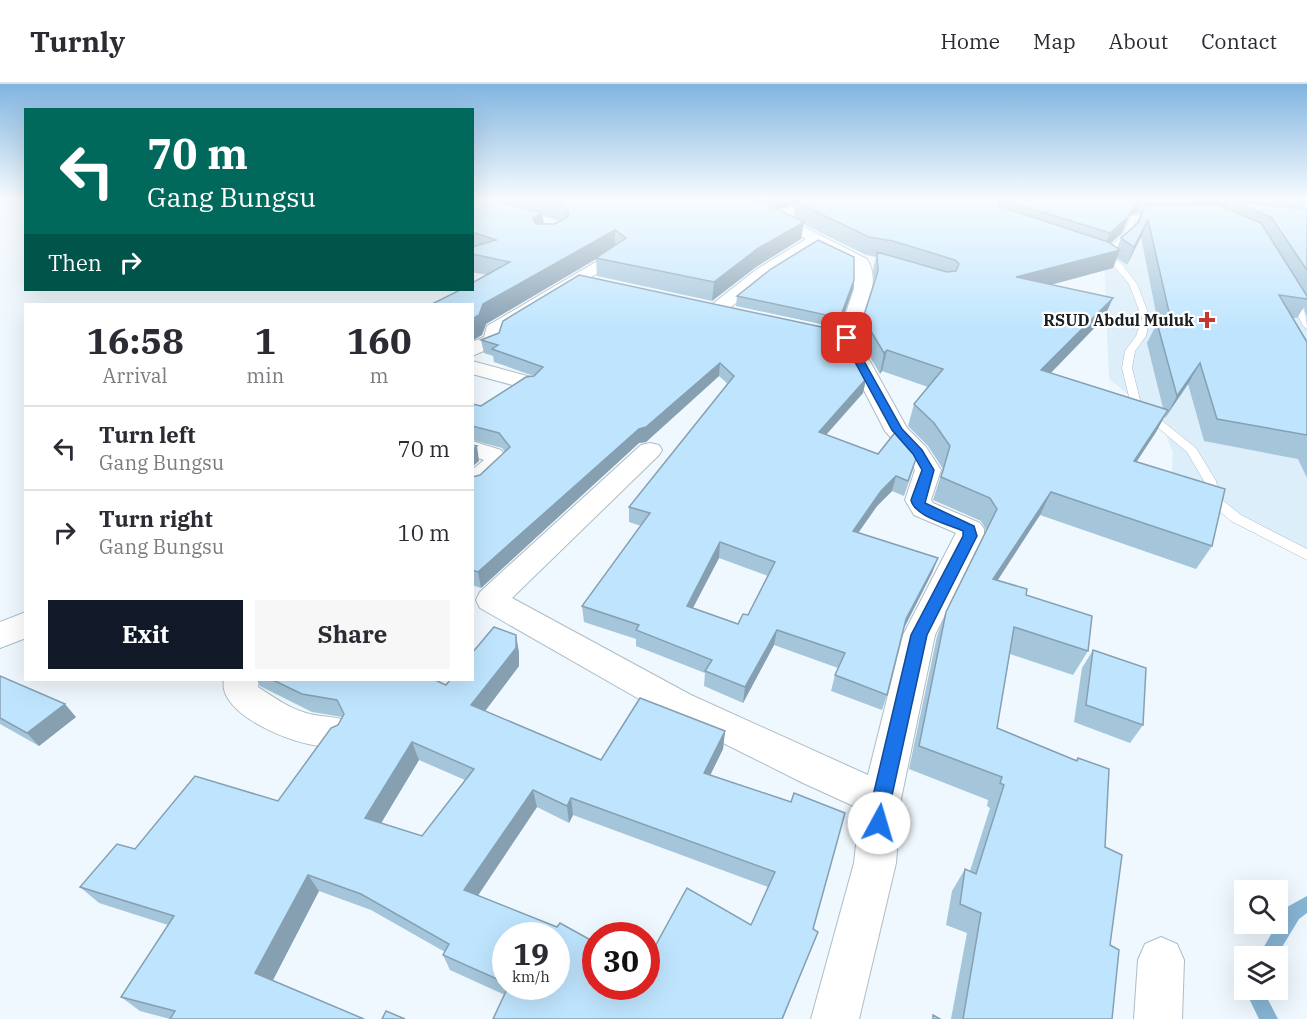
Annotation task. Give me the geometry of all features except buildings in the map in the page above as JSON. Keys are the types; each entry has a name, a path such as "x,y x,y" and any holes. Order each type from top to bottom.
{"street":[{"path":"738,315 708,309 813,242"},
{"path":"822,242 861,262 883,264"},
{"path":"474,349 493,340 494,330 616,255"},
{"path":"836,1019 875,863 881,800 919,635 970,536 970,529 923,509 918,504 928,470 917,452 897,430 836,336 864,284 865,268 861,262"},
{"path":"575,279 598,284"},
{"path":"474,368 527,383"},
{"path":"474,449 492,455 498,460 474,481"},
{"path":"650,450 491,600 679,705 881,800"},
{"path":"0,636 24,625"},
{"path":"241,681 243,695 265,710 317,733 332,731"},
{"path":"1158,1019 1161,960"}],"lane":[{"path":"1119,242 1101,255 1118,265 1133,284 1146,318 1141,336 1130,351 1127,368 1136,405 1192,450 1210,481 1215,501 1236,518 1307,555"},
{"path":"1290,291 1307,326"}],"shaded area":[{"name":"RSUD Abdul Muluk","path":"1106,242 1307,242 1307,559 1171,483 1173,452 1159,419 1109,379 1104,261"}],"waterway":[{"path":"1273,946 1293,913 1307,904"},
{"path":"1259,1000 1269,1019"}],"place":[{"name":"RSUD Abdul Muluk","path":"1207,320"}],"route":[{"path":"847,338 897,430 917,452 928,470 918,504 923,509 970,529 970,536 919,635 881,800 879,823"}]}
